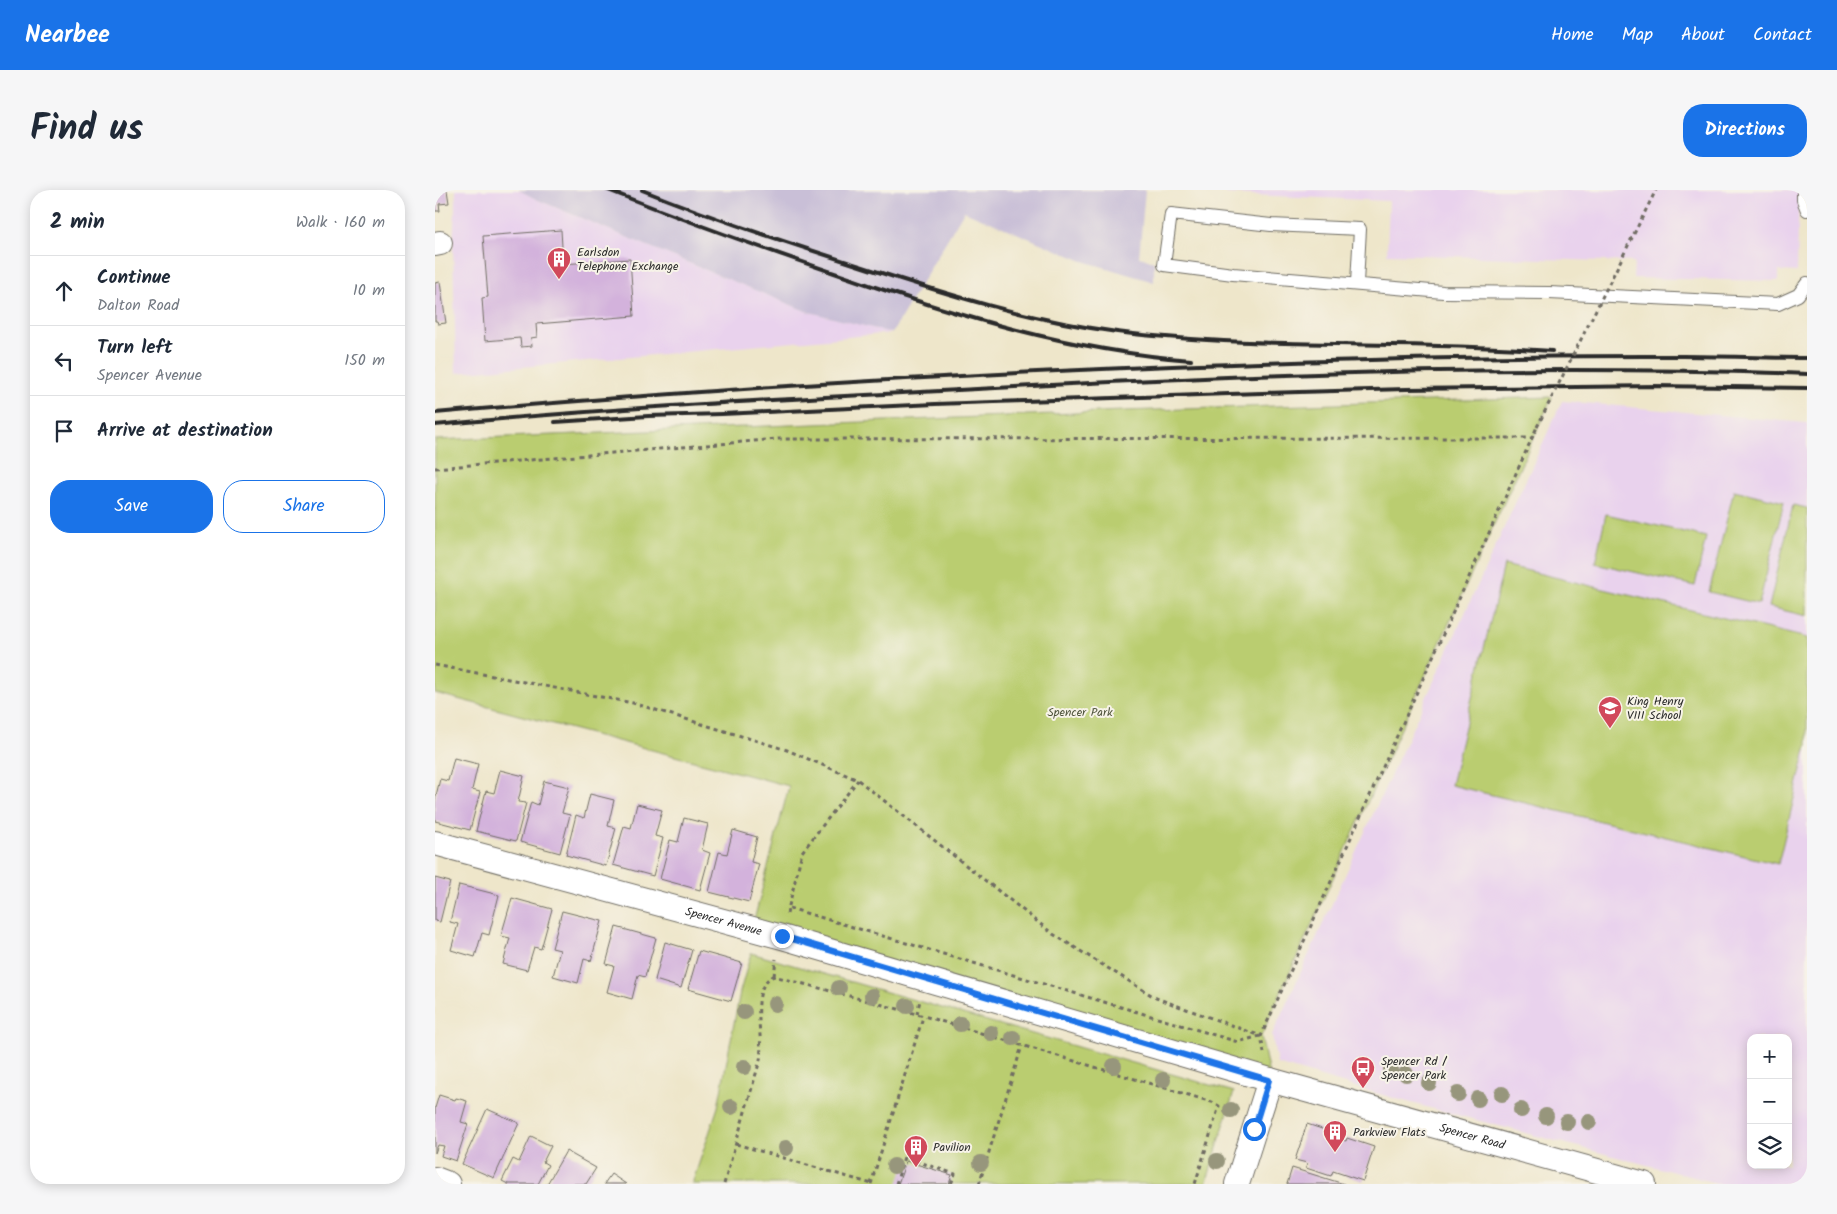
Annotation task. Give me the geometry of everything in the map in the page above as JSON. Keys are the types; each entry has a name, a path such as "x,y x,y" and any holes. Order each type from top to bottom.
{"street":[{"name":"Spencer Avenue","path":"435,843 782,936 1269,1080"},
{"path":"1237,1184 1269,1080"},
{"name":"Spencer Road","path":"1269,1080 1644,1184"},
{"path":"435,1179 448,1184"}],"lane":[{"path":"1803,190 1803,200 1807,210"},
{"path":"1357,283 1360,229 1271,225 1171,214 1164,265 1233,274 1357,283 1443,292 1549,293 1778,304 1798,295 1807,283"}],"path":[{"path":"1269,1080 1261,1036 1537,427 1656,190"},
{"path":"435,468 778,439 1532,438"},
{"path":"435,665 633,703 787,750 858,780 1053,934 1156,998 1261,1036"},
{"path":"782,936 802,852 858,780"},
{"path":"789,908 1237,1042 1261,1036"},
{"path":"724,1184 760,1060 762,1049 759,999 761,987 767,979 774,976 923,1016 1213,1102 1219,1106 1195,1184"},
{"path":"736,1144 871,1184 923,1016"},
{"path":"979,1184 1022,1046"},
{"path":"896,1184 904,1158 955,1174 951,1184"}],"shaded area":[{"path":"456,190 519,190 536,199 806,311 892,333 456,373 453,244"},
{"path":"519,190 1145,190 1139,257 1154,261 1154,282 1083,261 964,211 892,333 806,311 536,199"},
{"path":"1226,190 1799,190 1797,272 1778,271 1778,281 1633,278 1634,262 1387,254 1389,201 1226,194"},
{"name":"King Henry VIII School","path":"1562,401 1807,423 1807,1184 1720,1184 1400,1100 1277,1064 1272,1035"}],"green space":[{"name":"Spencer Park","path":"1552,397 1261,1036 1270,1080 752,928 789,786 435,693 435,440 1123,411"},
{"path":"1734,490 1784,502 1759,604 1709,592"},
{"path":"1793,505 1807,508 1807,616 1769,607"},
{"path":"1606,514 1706,537 1695,586 1595,563"},
{"path":"1504,565 1807,638 1807,745 1778,864 1451,785"},
{"path":"751,953 1234,1092 1206,1184 692,1184 718,1107 740,992"}],"building":[{"path":"435,190 447,190 449,203 439,204 440,211 435,211"},
{"name":"Earlsdon Telephone Exchange","path":"561,230 563,264 630,259 634,316 536,324 537,337 531,338 532,346 521,347 520,338 485,341 482,298 488,297 483,236"},
{"path":"440,282 446,323 438,324 435,321 435,283"},
{"path":"454,758 478,764 472,790 480,792 470,830 435,821 435,800 440,779 448,781"},
{"path":"500,770 524,776 518,802 526,803 516,841 476,831 486,791 494,793"},
{"path":"544,781 569,787 562,813 570,815 560,853 520,842 531,802 538,805"},
{"path":"590,794 614,800 608,826 616,828 606,866 566,855 576,815 584,818"},
{"path":"637,804 662,810 655,836 663,838 653,876 613,865 624,826 631,828"},
{"path":"684,818 708,824 702,850 710,853 700,890 660,879 670,840 678,842"},
{"path":"733,830 757,837 751,862 759,864 749,902 709,892 719,852 727,854"},
{"path":"435,878 450,882 440,922 435,921"},
{"path":"459,885 499,895 489,935 482,933 475,957 451,950 458,924 450,922"},
{"path":"512,898 552,909 541,949 534,947 527,970 503,964 510,938 501,936"},
{"path":"562,911 602,921 591,961 584,959 578,983 553,976 560,950 552,948"},
{"path":"616,927 656,938 645,977 638,975 632,999 607,992 614,966 606,964"},
{"path":"665,942 692,950 681,988 655,980"},
{"path":"699,951 742,963 731,1001 688,989"},
{"path":"439,1095 455,1100 456,1098 467,1101 461,1122 468,1124 456,1161 441,1156 444,1146 438,1145 435,1153 435,1108"},
{"path":"487,1109 519,1123 494,1178 462,1164"},
{"name":"Parkview Flats","path":"1307,1124 1328,1131 1327,1135 1346,1141 1347,1138 1374,1147 1363,1181 1333,1171 1331,1176 1306,1168 1307,1163 1295,1160"},
{"path":"531,1136 551,1146 543,1162 548,1165 538,1184 508,1184 502,1181 513,1159 519,1162"},
{"path":"566,1151 596,1168 586,1184 547,1184"},
{"name":"Pavilion","path":"906,1161 952,1175 949,1184 898,1184"},
{"path":"1292,1168 1344,1184 1287,1184"},
{"path":"611,1174 626,1184 604,1184"}],"railway":[{"path":"608,190 784,256 971,317 1058,340 1102,349 1191,360"},
{"path":"642,190 751,230 925,287 988,305 1084,327 1171,338 1225,341 1443,346 1552,351"},
{"path":"435,413 803,385 1172,366 1555,356 1807,358"},
{"path":"435,425 631,409 762,401 1064,384 1276,375 1489,370 1701,371 1807,374"},
{"path":"555,422 648,416 935,404 1406,389 1655,386 1807,388"}],"place":[{"name":"Earlsdon Telephone Exchange","path":"559,280"},
{"name":"King Henry VIII School","path":"1610,729"},
{"name":"Spencer Rd / Spencer Park","path":"1363,1089"},
{"name":"Parkview Flats","path":"1335,1153"},
{"name":"Pavilion","path":"916,1168"}],"route":[{"path":"782,936 1269,1080 1254,1129"}]}
